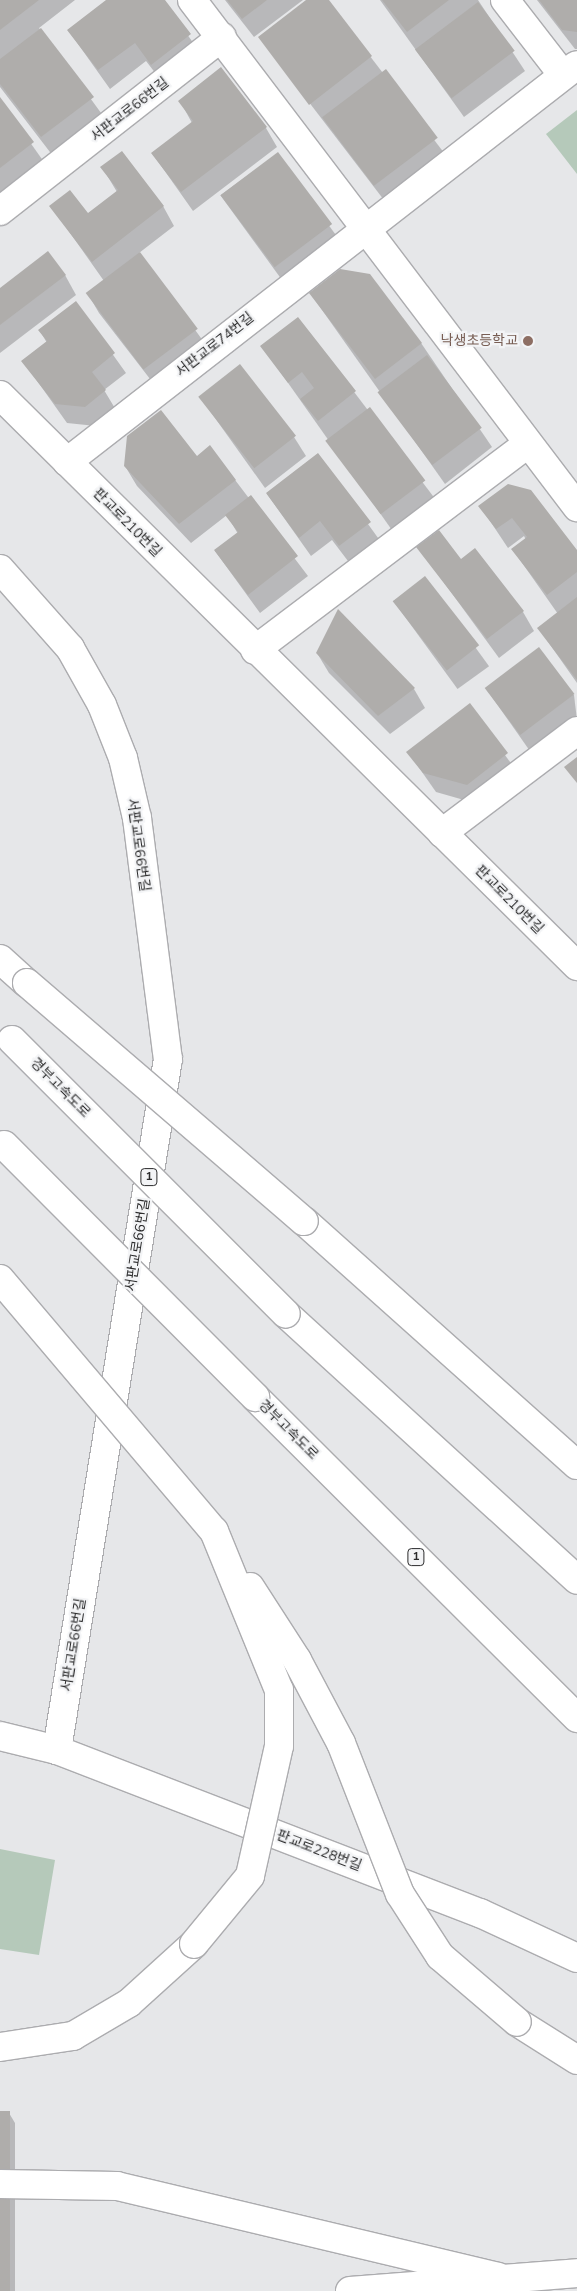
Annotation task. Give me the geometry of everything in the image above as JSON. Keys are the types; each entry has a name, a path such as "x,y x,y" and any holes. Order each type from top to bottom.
{"main road":[{"path":"192,0 222,37 362,228 577,507"},
{"path":"505,0 570,70"},
{"name":"서판교로66번길","path":"0,211 222,37"},
{"name":"서판교로74번길","path":"67,462 362,228 570,70"},
{"name":"판교로210번길","path":"0,395 255,650 577,966"},
{"path":"255,650 527,444"},
{"name":"서판교로66번길","path":"0,569 70,648 102,705 123,758 137,818 168,1059 57,1750"},
{"path":"442,833 577,731"},
{"path":"0,958 304,1221 577,1465"},
{"name":"경부고속도로","path":"6,1034 286,1314 577,1580"},
{"name":"경부고속도로","path":"2,1143 577,1718"},
{"path":"0,1279 214,1531 297,1660 341,1743 400,1894 440,1956 517,2022 577,2060"},
{"path":"0,2047 72,2036 129,2003 194,1944 250,1876 279,1746 278,1690 214,1531"},
{"name":"판교로228번길","path":"0,1736 57,1750 480,1913 577,1958"},
{"path":"0,2184 117,2186 498,2277"},
{"path":"350,2291 498,2277 577,2273"}],"green space":[{"path":"577,110 577,174 546,134"},
{"path":"0,1849 55,1860 39,1955 0,1949"}],"building":[{"path":"0,0 39,0 0,30"},
{"path":"106,0 165,0 191,34 151,65 135,43 98,70 67,30"},
{"path":"227,0 267,0 242,19"},
{"path":"306,0 329,0 372,56 309,105 258,37"},
{"path":"382,0 449,0 407,32"},
{"path":"539,0 577,0 577,32 562,30"},
{"path":"478,2 515,51 452,98 415,50"},
{"path":"41,28 94,97 41,137 0,84 0,59"},
{"path":"221,67 267,127 181,192 151,153 193,121 178,101"},
{"path":"386,69 438,138 374,186 322,117"},
{"path":"0,97 34,142 0,168"},
{"path":"122,151 164,206 92,262 49,206 70,190 88,213 118,190 100,167"},
{"path":"278,152 332,224 275,267 220,195"},
{"path":"48,251 66,275 0,325 0,288"},
{"path":"140,252 198,329 143,370 86,293"},
{"path":"340,269 370,274 422,343 375,379 309,293"},
{"path":"76,301 115,353 92,372 106,390 85,407 55,404 21,361 47,341 38,330"},
{"path":"298,317 356,391 318,421 300,399 314,388 302,372 288,383 260,346"},
{"path":"427,355 482,428 432,465 377,392"},
{"path":"240,364 296,436 254,468 198,397"},
{"path":"370,407 425,480 381,514 325,441"},
{"path":"161,410 197,456 210,445 236,480 179,524 124,466 127,436"},
{"path":"318,453 371,522 339,546 320,521 299,538 266,493"},
{"path":"508,484 531,490 577,550 577,572 547,595 511,549 527,537 512,518 496,529 478,506"},
{"path":"251,495 298,556 248,595 214,550 238,532 225,515"},
{"path":"439,530 461,559 475,548 524,611 487,639 416,547"},
{"path":"425,576 479,645 447,671 393,601"},
{"path":"577,597 577,680 537,628"},
{"path":"338,609 415,688 378,716 316,653"},
{"path":"539,647 575,694 520,735 485,688"},
{"path":"470,703 508,753 467,785 423,773 406,752"},
{"path":"577,757 577,783 564,767"},
{"path":"0,2111 10,2111 10,2291 0,2291"}],"place":[{"name":"낙생초등학교","path":"528,341"}]}
